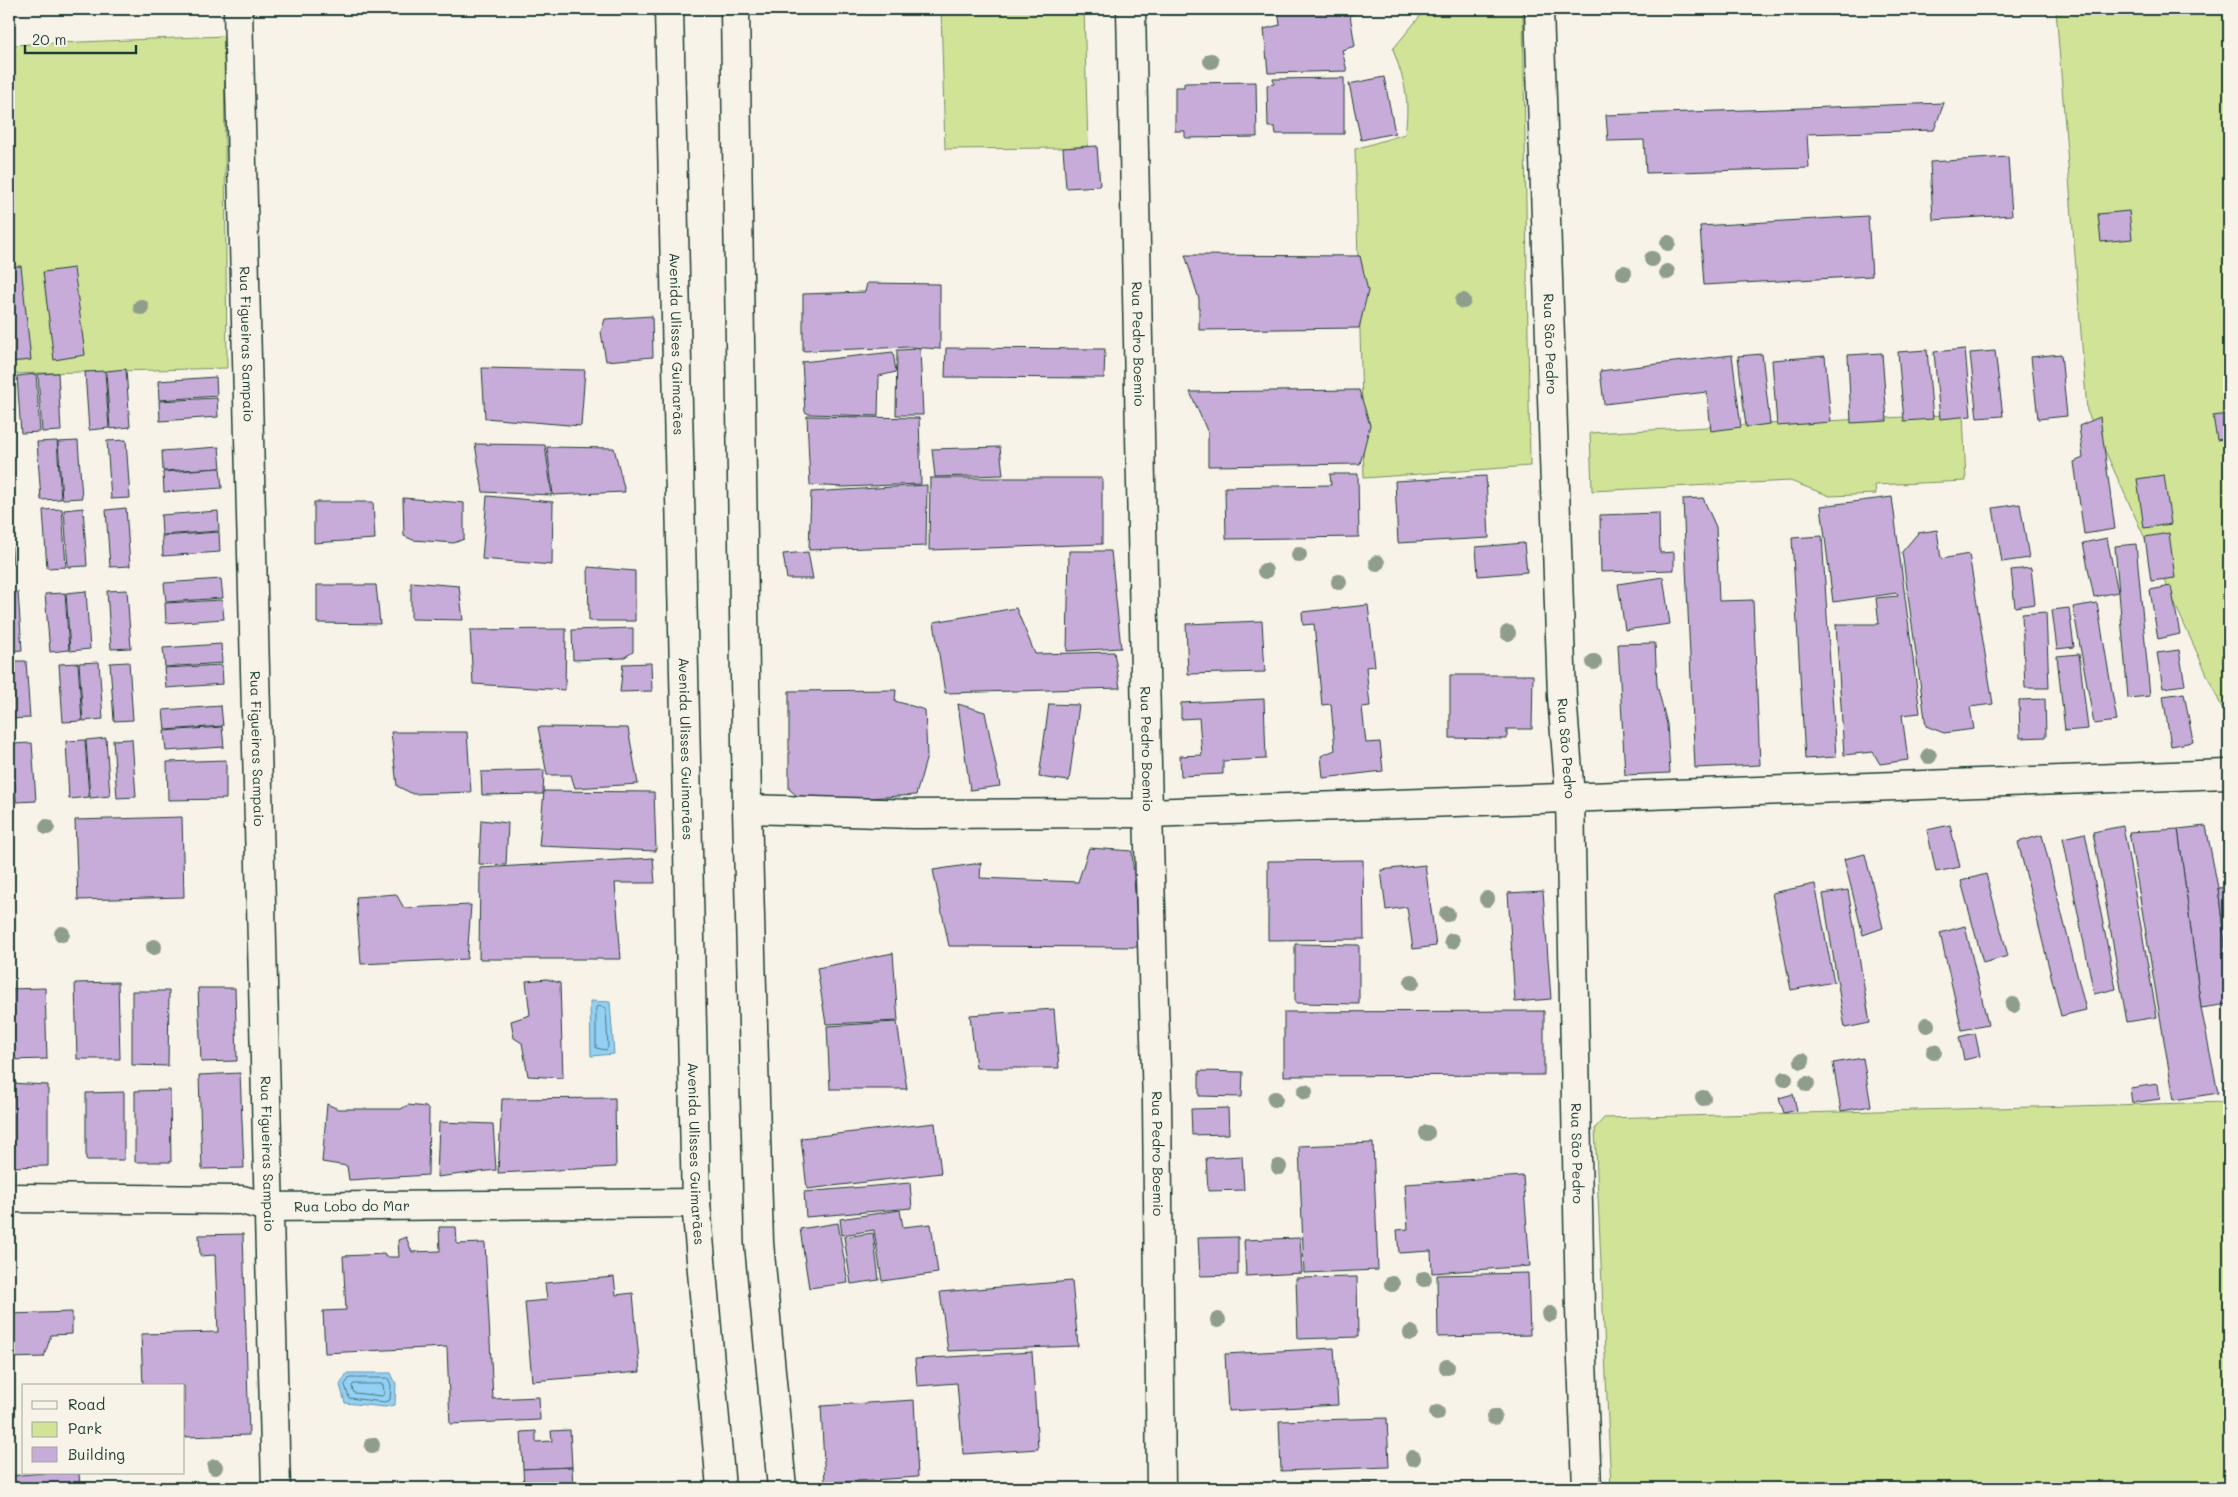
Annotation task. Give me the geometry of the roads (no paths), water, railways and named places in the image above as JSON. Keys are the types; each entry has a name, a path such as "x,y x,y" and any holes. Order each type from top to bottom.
{"street":[{"name":"Rua Figueiras Sampaio","path":"238,9 267,1207 276,1488"},
{"name":"Avenida Ulisses Guimarães","path":"669,9 696,1203 721,1488"},
{"path":"735,9 748,809 759,1243 782,1488"},
{"name":"Rua Pedro Boemio","path":"1131,9 1148,813 1157,1102 1161,1488"},
{"name":"Rua São Pedro","path":"1539,9 1562,696 1570,796 1580,1309 1587,1488"},
{"path":"748,809 913,814 1148,813 1570,796 2227,774"},
{"name":"Rua Lobo do Mar","path":"9,1198 242,1200 267,1207 696,1203"}],"water":[{"path":"590,1001 610,1002 614,1054 591,1056"},
{"path":"347,1373 391,1373 396,1384 395,1405 385,1407 345,1403 340,1385"}]}
